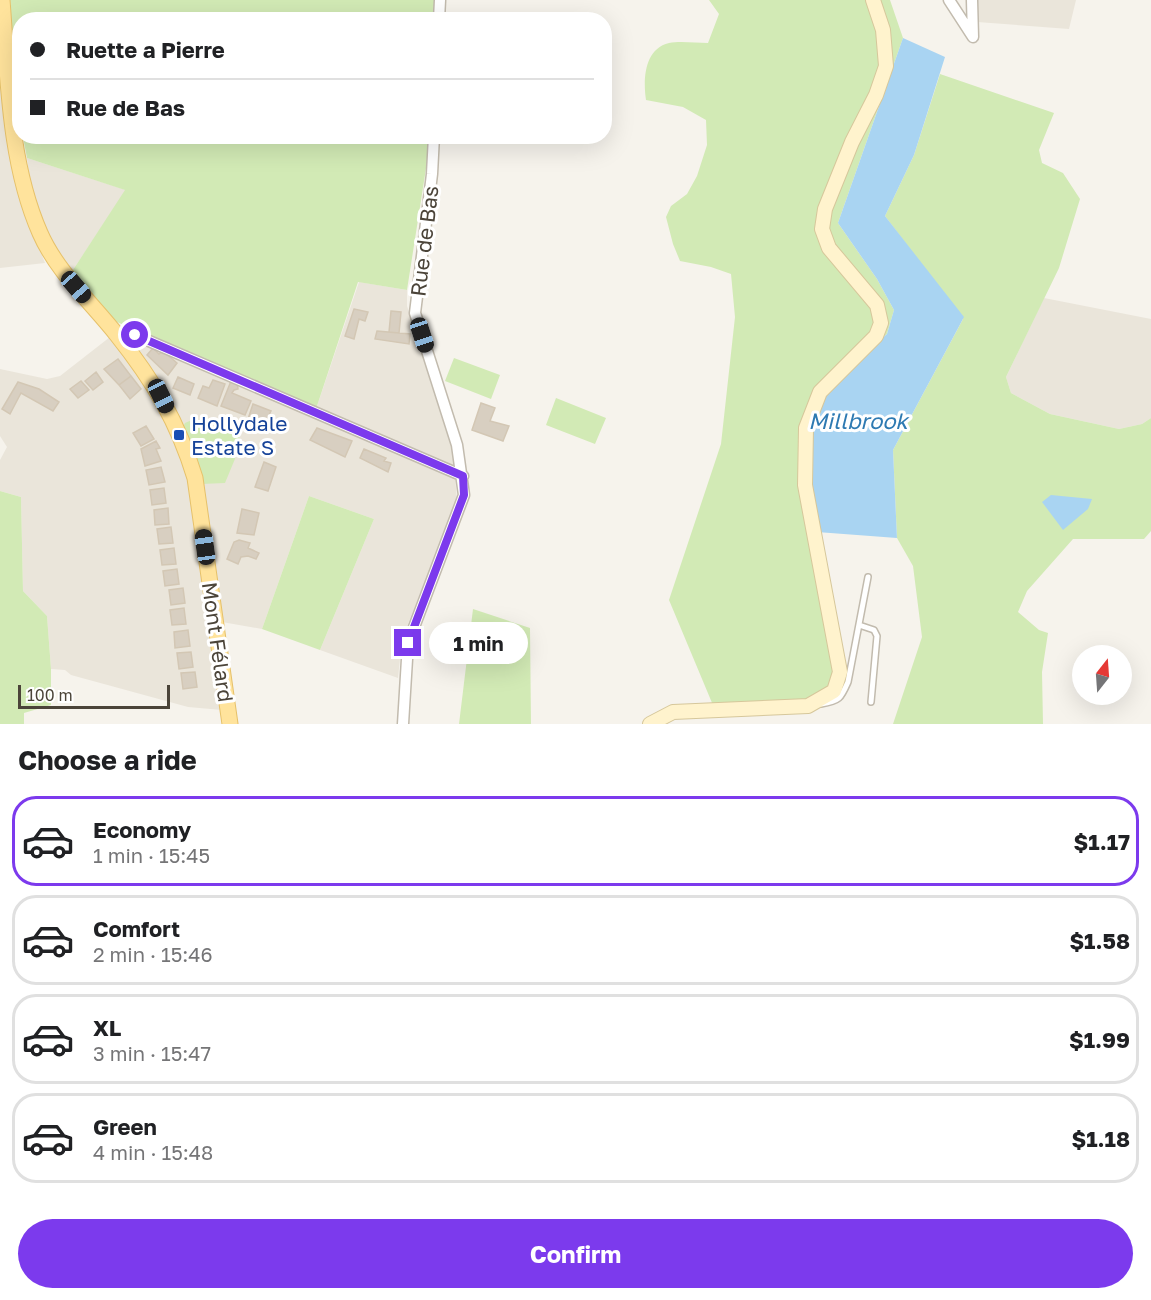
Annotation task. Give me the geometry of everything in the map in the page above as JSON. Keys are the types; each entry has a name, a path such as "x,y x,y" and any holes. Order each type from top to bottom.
{"main road":[{"name":"Mont Félard","path":"2,0 12,117"},
{"name":"Mont Félard","path":"15,144 40,234 62,271 153,382 189,459 195,478 230,724"}],"street":[{"path":"949,0 973,37 972,0"},
{"path":"650,724 673,712 808,706 834,691 840,672 805,485 806,428 820,392 876,336 881,323 877,305 829,248 822,229 825,209 852,142 876,96 886,66 883,30 876,1"},
{"name":"Rue de Bas","path":"403,724 408,643 464,495 457,445 415,313 434,144"},
{"path":"118,337 124,334 135,335 463,476"}],"lane":[{"path":"808,706 833,702 841,698 848,682 868,577"},
{"path":"859,625 874,630 877,636 871,702"}],"shaded area":[{"path":"977,0 1076,0 1069,29 977,22"},
{"path":"0,57 12,124 12,144 16,144 30,225 45,263 0,268"},
{"path":"27,158 126,190 71,273 45,229 30,185"},
{"path":"359,282 407,290 407,306 450,438 458,471 316,409"},
{"path":"1044,298 1151,319 1151,418 1142,424 1119,429 1050,414 1011,393 1006,377"},
{"path":"110,337 149,386 184,461 193,502 222,710 188,707 71,675 65,670 51,669 47,616 23,591 21,497 0,491 0,460 7,447 0,436 0,369 47,379 60,376"},
{"path":"136,338 455,476 457,501 402,639 398,678 320,650 374,519 309,496 262,629 222,622 200,471 128,339"}],"green space":[{"path":"10,0 435,0 434,12 12,12 12,44"},
{"path":"709,0 890,0 903,38 838,223 877,279 894,310 887,334 820,392 805,485 840,672 834,691 808,706 715,710 669,600 721,444 735,317 731,274 711,267 680,261 666,217 671,206 687,194 697,176 707,145 706,120 683,107 646,100 645,75 650,58 661,46 673,42 708,43 719,14"},
{"path":"940,74 1054,113 1039,150 1042,163 1063,173 1080,199 1059,268 1006,377 1011,393 1050,414 1119,429 1142,424 1151,418 1151,531 1144,539 1073,539 1027,591 1018,612 1039,630 1048,633 1042,672 1043,724 893,724 922,637 913,566 897,538 893,450 963,319 885,216 914,155"},
{"path":"24,144 428,144 427,162 407,290 358,282 316,409 117,322 71,273 125,190 27,158"},
{"path":"454,358 500,375 491,399 445,381"},
{"path":"556,398 606,418 595,444 546,425"},
{"path":"194,419 239,437 242,442 225,483 201,484 182,429 185,423"},
{"path":"0,491 21,497 23,591 47,616 51,705 24,713 24,724 0,724"},
{"path":"309,496 374,519 320,650 262,629"},
{"path":"473,609 530,628 531,724 459,724"}],"water":[{"name":"Millbrook","path":"903,38 945,57 914,155 885,216 964,317 893,450 897,538 817,532 805,479 806,428 820,392 887,334 894,310 877,279 838,223"},
{"path":"1051,495 1092,499 1088,509 1063,530 1042,502"}],"building":[{"path":"354,309 368,312 365,321 359,319 354,339 345,336"},
{"path":"391,311 401,312 399,333 389,332"},
{"path":"377,331 410,334 409,344 375,339"},
{"path":"153,348 159,354 163,351 177,363 168,375 147,355"},
{"path":"118,359 131,376 119,385 104,369"},
{"path":"96,372 103,382 93,390 85,381"},
{"path":"131,376 141,389 130,399 119,385"},
{"path":"178,377 194,384 190,395 173,388"},
{"path":"213,380 225,384 217,406 198,398 203,386 209,388"},
{"path":"81,381 89,390 78,398 70,389"},
{"path":"231,381 237,382 238,389 232,393 251,401 245,415 221,406"},
{"path":"18,382 39,389 59,402 53,411 21,393 10,414 2,409"},
{"path":"481,403 495,408 490,421 509,426 503,441 472,430"},
{"path":"253,404 271,411 264,425 248,419"},
{"path":"146,426 154,439 141,446 133,433"},
{"path":"317,428 352,441 345,457 310,440"},
{"path":"156,441 160,448 156,449 161,461 145,466 141,449"},
{"path":"364,449 386,458 384,461 391,463 388,472 360,458"},
{"path":"264,462 276,467 268,491 255,487"},
{"path":"161,467 165,482 149,485 146,470"},
{"path":"164,488 166,503 152,505 150,490"},
{"path":"168,508 169,524 155,525 154,510"},
{"path":"242,509 259,513 254,535 237,533"},
{"path":"171,527 173,543 159,544 157,529"},
{"path":"239,540 250,543 248,548 259,553 256,559 248,556 241,557 238,564 227,559 234,542"},
{"path":"174,548 176,564 162,565 160,550"},
{"path":"177,569 179,584 165,586 163,571"},
{"path":"183,588 185,603 171,605 169,590"},
{"path":"184,608 186,624 172,625 170,610"},
{"path":"188,630 190,646 175,648 174,632"},
{"path":"191,652 193,667 179,669 177,653"},
{"path":"195,672 197,687 183,689 181,673"}],"place":[{"name":"Hollydale Estate S","path":"179,435"}],"route":[{"path":"135,335 463,476 464,495 408,643"}]}
